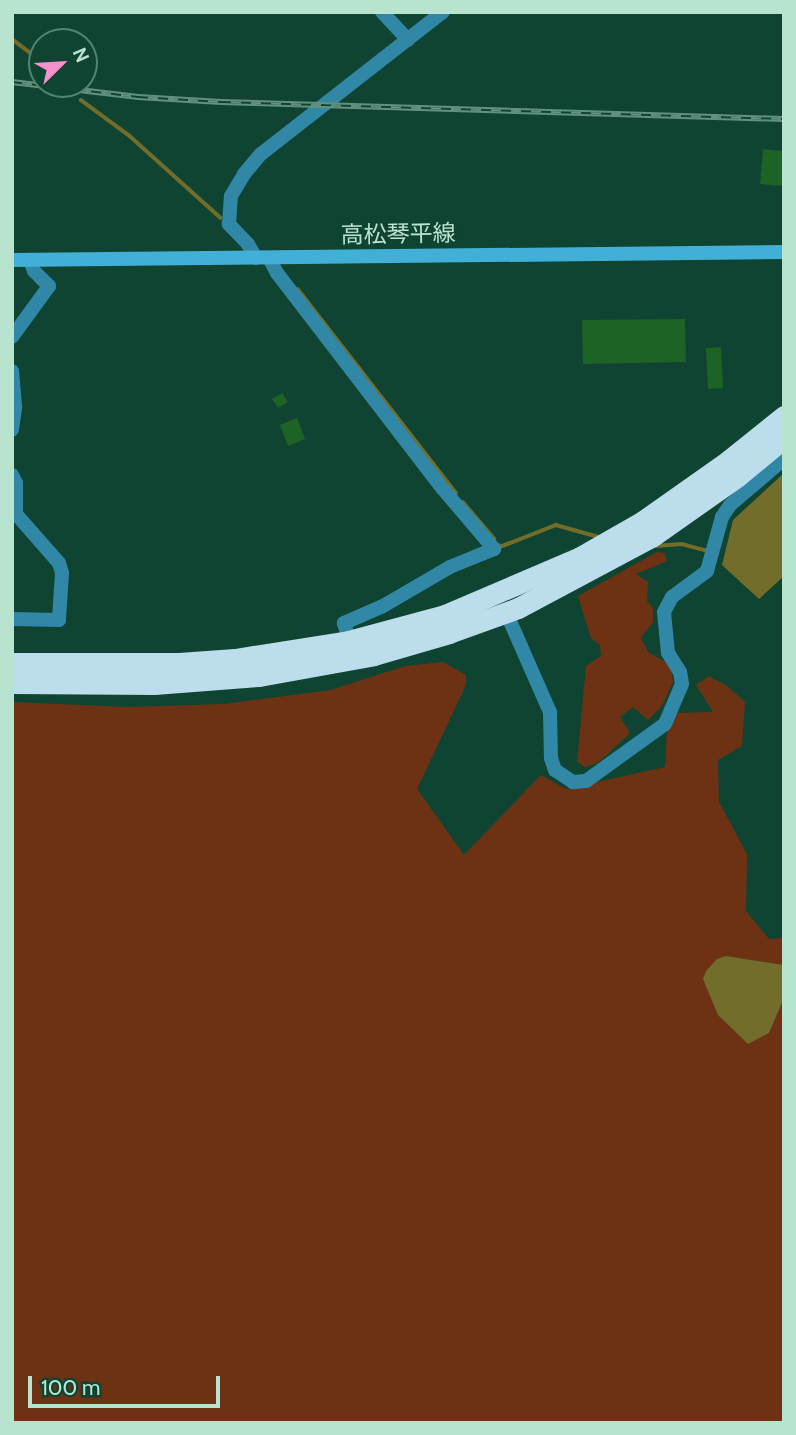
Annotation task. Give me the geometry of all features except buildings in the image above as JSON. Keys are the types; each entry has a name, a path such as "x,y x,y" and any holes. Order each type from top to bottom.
{"highway":[{"path":"12,663 179,663 234,659 349,641 446,615 584,565 681,496 784,416"},
{"path":"12,683 154,684 259,676 374,655 506,612 584,565 690,511 784,438"}],"main road":[{"name":"高松琴平線","path":"12,260 784,252"}],"street":[{"path":"382,12 408,40"},
{"path":"349,641 344,623 383,606 450,567 494,549 435,478 277,273 229,224 231,196 244,174 261,154 443,12"},
{"path":"12,337 49,286 34,271 30,260"},
{"path":"12,370 15,408 12,430"},
{"path":"506,612 550,712 551,758 555,770 573,782 586,781 665,724 682,684 680,672 668,653 664,612 672,597 708,571 722,517 730,505 784,459"},
{"path":"12,475 16,483 16,513 60,563 62,573 59,620 12,619"}],"shaded area":[{"path":"784,473 784,576 759,599 722,565 733,520"},
{"path":"657,552 665,553 667,561 636,574 648,582 647,601 653,608 653,622 641,638 648,652 671,665 673,682 662,706 648,720 633,707 620,717 630,733 598,763 585,767 577,762 586,666 601,656 600,645 591,638 578,596"},
{"path":"443,662 466,675 466,685 417,789 464,855 541,775 566,789 665,767 667,729 677,713 713,712 696,685 709,676 727,686 745,702 742,746 718,760 719,802 747,854 746,911 769,939 784,938 784,965 726,956 769,1033 784,998 784,1423 12,1423 12,702 127,707 224,704 331,690 405,666"},
{"path":"726,956 784,965 784,998 769,1033 748,1044 718,1015 703,979 706,971 717,959"}],"waterway":[{"path":"12,39 28,51"},
{"path":"81,100 130,136 221,218"},
{"path":"298,289 456,493"},
{"path":"463,502 494,538"},
{"path":"499,545 500,547 556,525 599,537"},
{"path":"655,546 682,544 708,551"}],"railway":[{"path":"12,82 138,97 221,102 784,119"}]}
